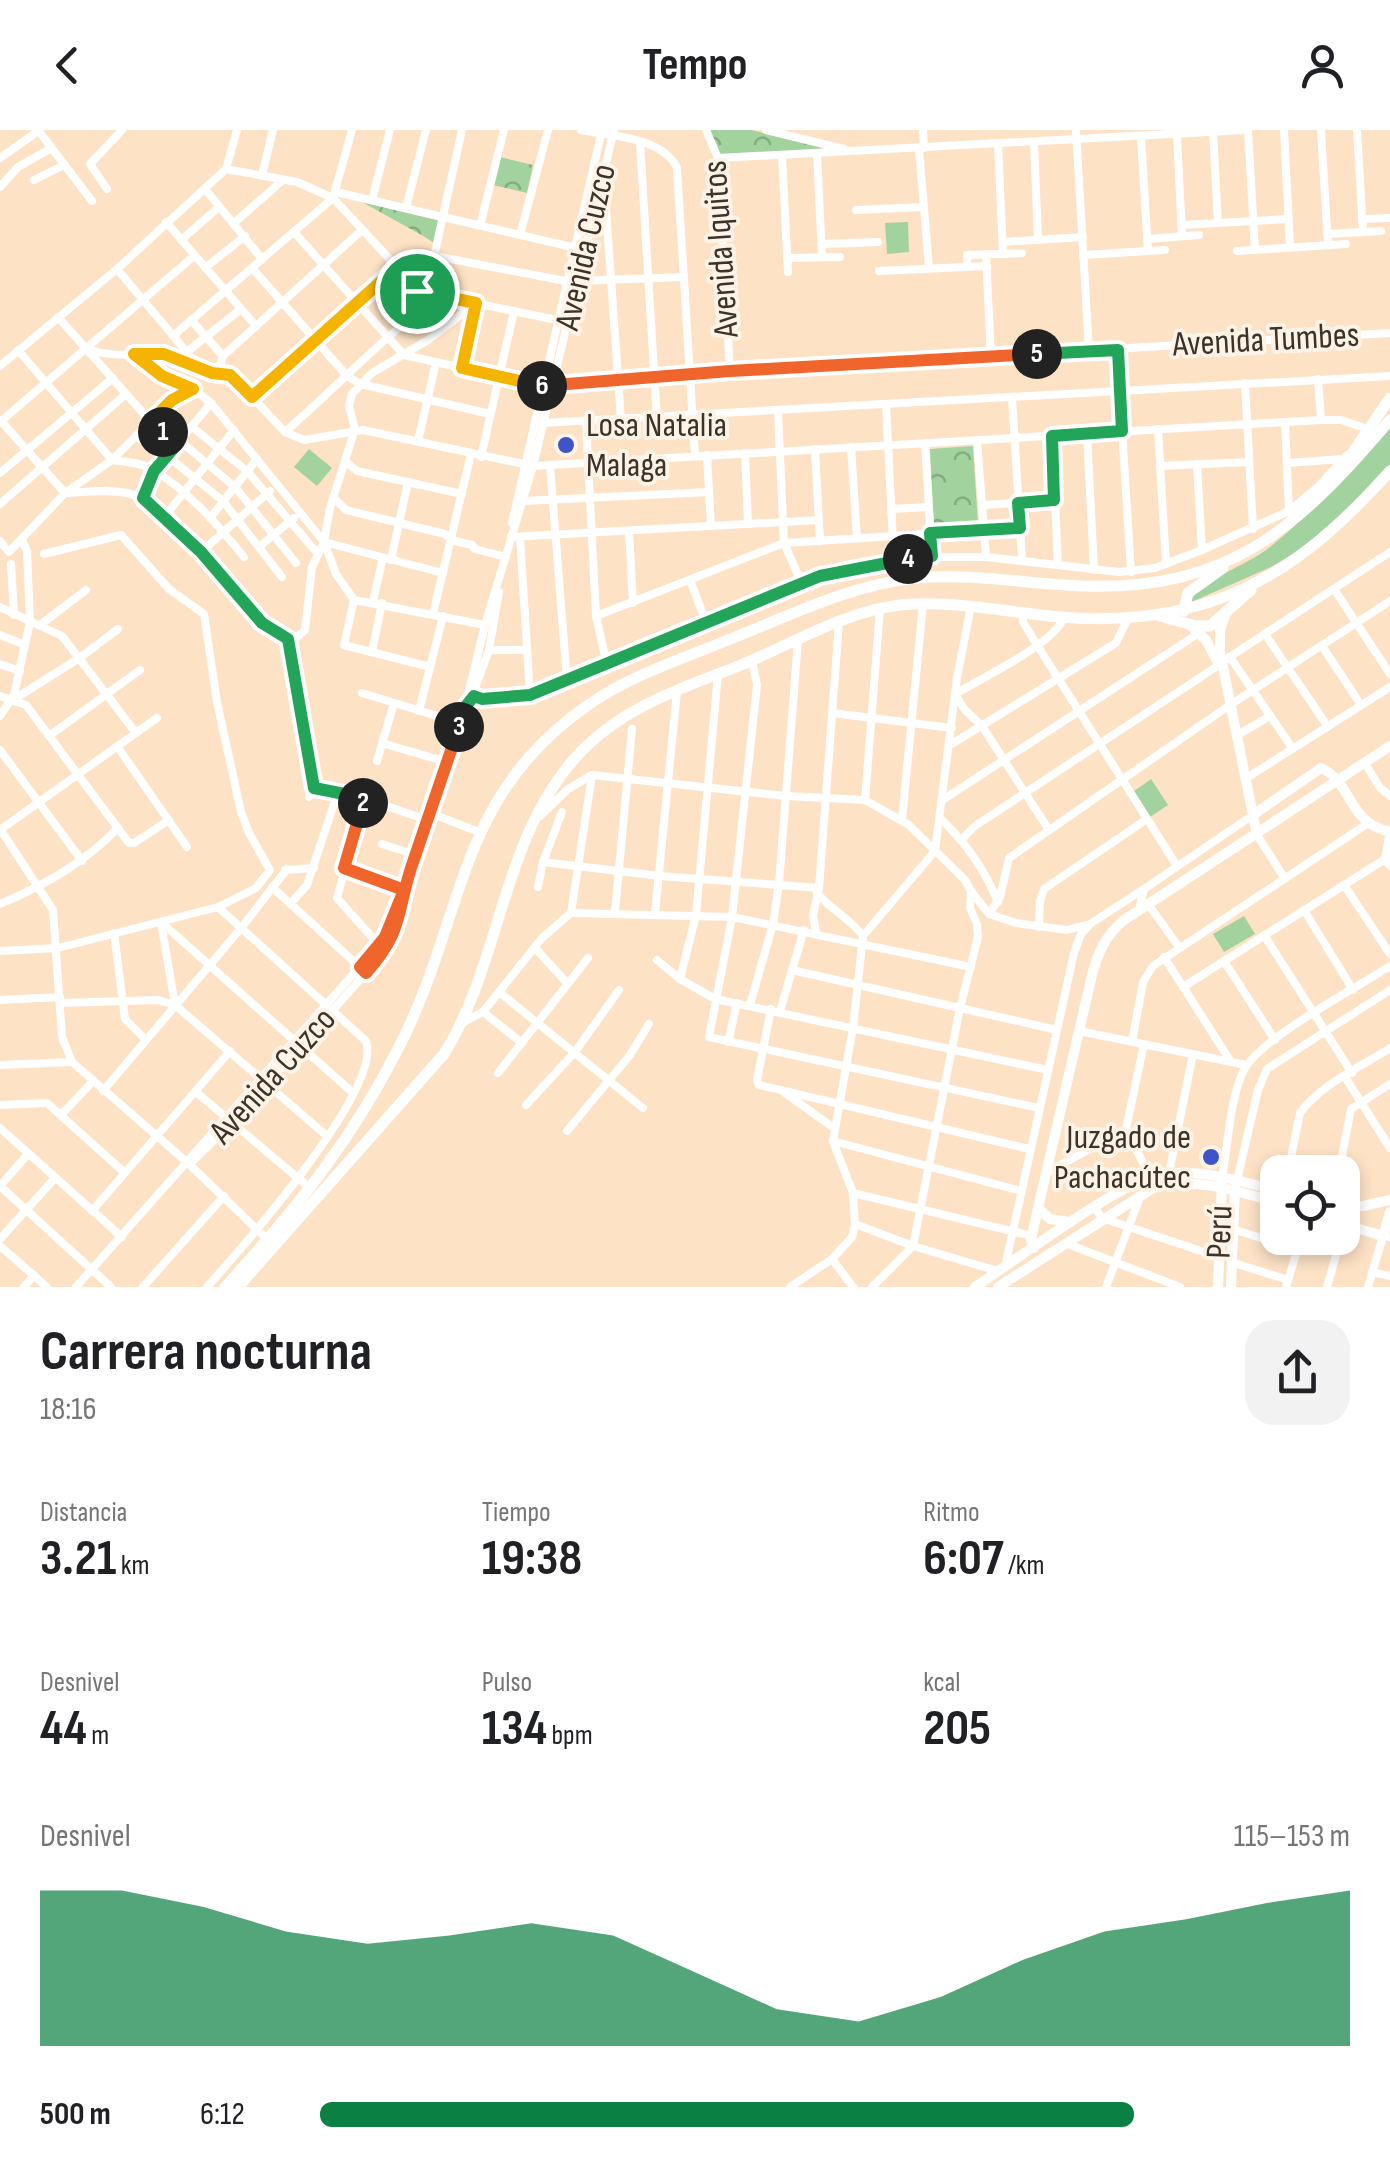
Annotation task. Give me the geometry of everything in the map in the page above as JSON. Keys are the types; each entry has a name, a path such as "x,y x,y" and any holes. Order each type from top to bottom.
{"highway":[{"path":"1334,483 1390,398"},
{"path":"1194,628 1183,609 1188,593 1295,522 1390,420"},
{"path":"1151,616 1194,628 1210,626 1334,530 1390,471"},
{"path":"225,1287 311,1189 353,1130 403,1040 479,832 500,794 556,729 595,700 652,671 831,599 886,583 938,577 1079,586 1138,584 1178,578 1248,552"},
{"path":"238,1287 432,1068 460,1024 532,821 554,784 600,734 633,709 839,622 880,609 923,604 1064,617 1128,618 1183,609 1270,576"}],"main road":[{"path":"1226,613 1219,641 1257,835"},
{"path":"1194,628 1224,665"},
{"path":"1033,1242 1079,1031 1103,944 1114,928 1390,746"},
{"path":"1253,815 1316,770 1326,769 1367,824 1390,832"},
{"path":"975,1287 1008,1276 1065,1243 1150,1176 1169,1174 1260,1188"},
{"path":"998,1287 1033,1242 1076,1221 1170,1184 1222,1182"},
{"name":"Perú","path":"1218,1287 1222,1182"},
{"path":"1236,1185 1260,1195"},
{"name":"Perú","path":"1230,1287 1236,1185"},
{"path":"1360,1206 1390,1200"},
{"path":"1038,1208 1058,1222 1076,1221"},
{"path":"1360,1232 1387,1236 1390,1212"}],"street":[{"path":"0,158 39,130 92,201"},
{"path":"107,189 90,164 122,130"},
{"path":"0,366 117,269 205,189 226,168 237,130"},
{"path":"262,175 273,130"},
{"path":"174,335 335,195 352,130"},
{"path":"372,200 390,130"},
{"path":"406,208 426,130"},
{"path":"285,432 348,377 424,295 462,130"},
{"path":"480,226 504,130"},
{"path":"520,235 548,130"},
{"path":"581,130 613,133 662,149 677,168 695,456"},
{"name":"Avenida Iquitos","path":"706,130 718,158 730,371"},
{"path":"766,130 853,152"},
{"path":"923,130 928,268"},
{"path":"718,158 1034,142 1076,135 1247,130 1256,250"},
{"path":"1284,130 1290,247"},
{"path":"1321,130 1328,245"},
{"path":"1357,130 1363,232"},
{"name":"Avenida Cuzco","path":"363,970 380,945 404,890 466,706 485,624 515,537 542,423 565,281 601,132"},
{"path":"1213,132 1218,223"},
{"name":"Avenida Cuzco","path":"515,537 548,385 613,133"},
{"path":"1177,134 1182,236"},
{"path":"1076,135 1089,352"},
{"path":"1141,136 1148,251"},
{"path":"1034,142 1038,240"},
{"path":"640,143 657,418"},
{"path":"998,144 1004,254"},
{"path":"0,187 18,168 50,149"},
{"path":"817,154 822,257"},
{"path":"782,155 788,272"},
{"path":"34,180 64,164"},
{"path":"226,168 584,250"},
{"path":"604,172 621,420"},
{"path":"234,223 282,180"},
{"path":"205,189 262,259"},
{"path":"335,195 362,230 449,323"},
{"path":"181,240 219,206"},
{"path":"856,210 924,207"},
{"path":"1362,219 1390,218"},
{"path":"1181,226 1288,219"},
{"path":"166,222 256,326"},
{"path":"218,372 222,356 362,230"},
{"path":"1328,234 1381,231"},
{"path":"294,232 404,355"},
{"path":"1147,239 1199,235"},
{"path":"204,268 245,236"},
{"path":"1003,242 1082,237"},
{"path":"822,244 878,242"},
{"path":"1237,251 1346,244"},
{"path":"1084,255 1165,250"},
{"path":"967,266 967,256 1022,253"},
{"path":"986,254 991,357"},
{"path":"194,256 0,421 65,493 116,492 143,498 201,552 262,623 288,639 300,638 305,630 308,584 324,542 355,429 350,400 372,372 404,355 476,303"},
{"path":"434,256 565,281"},
{"path":"787,258 840,256"},
{"path":"879,271 987,266"},
{"path":"252,268 348,377 361,384 490,414"},
{"path":"252,397 396,268"},
{"path":"117,269 201,369"},
{"path":"577,282 684,277"},
{"path":"424,295 557,320"},
{"path":"462,368 476,303"},
{"path":"188,351 241,309"},
{"path":"481,457 514,311"},
{"path":"58,317 150,422 235,486 296,563"},
{"path":"191,320 222,356"},
{"name":"Avenida Tumbes","path":"404,355 548,385 1390,333"},
{"path":"86,349 101,354 164,354 218,372 236,380 285,432 304,440 355,429 529,465 1321,420 1341,420 1368,429"},
{"path":"18,350 112,460 154,471 210,518 244,556"},
{"path":"1118,350 1131,572"},
{"path":"134,354 162,376 193,389 211,403 324,542 336,574 354,600 344,646 430,667"},
{"path":"418,441 436,362"},
{"path":"542,423 1390,376"},
{"path":"0,474 112,378"},
{"path":"1318,379 1321,420"},
{"path":"1245,384 1253,529"},
{"path":"0,541 8,552 65,493 112,460 172,400 193,389"},
{"path":"0,504 126,394"},
{"path":"1012,398 1022,560"},
{"path":"143,498 154,471 211,403"},
{"path":"886,405 894,560"},
{"path":"778,412 784,543 802,584"},
{"path":"586,422 596,616 608,666"},
{"path":"1284,422 1289,511"},
{"path":"192,427 247,471 318,554"},
{"path":"1158,429 1166,564"},
{"path":"165,516 234,430"},
{"path":"1087,433 1094,570"},
{"path":"136,436 223,501 282,577"},
{"path":"1052,436 1058,565"},
{"path":"977,440 986,557"},
{"path":"925,443 932,556"},
{"path":"474,696 482,699 530,695 840,570 932,556 986,557 1131,572 1166,564 1289,511 1319,486 1357,444"},
{"path":"852,447 856,538"},
{"path":"816,449 820,540"},
{"path":"745,453 748,524"},
{"path":"419,711 430,667 443,573 471,454"},
{"path":"707,456 711,526"},
{"path":"210,518 257,459"},
{"path":"345,460 357,471 462,494"},
{"path":"1286,463 1342,460"},
{"path":"1160,466 1249,462"},
{"path":"550,464 567,681"},
{"path":"1197,464 1202,550"},
{"path":"372,652 387,559 408,482"},
{"path":"201,552 277,485"},
{"path":"524,501 709,492"},
{"path":"333,498 346,510 445,534 450,540 506,556"},
{"path":"982,505 1054,500"},
{"path":"891,508 929,507"},
{"path":"259,547 301,512"},
{"path":"530,695 515,537 819,520"},
{"path":"596,616 784,543 1020,528"},
{"path":"629,531 633,602"},
{"path":"44,554 121,535 169,589 204,614 220,720 241,812 270,870"},
{"path":"13,700 30,622 28,551 22,540"},
{"path":"324,542 443,573"},
{"path":"962,839 975,826 1390,552"},
{"path":"11,564 14,615"},
{"path":"690,580 706,625"},
{"name":"Avenida Cuzco","path":"466,706 474,696 489,650 500,601 498,587"},
{"path":"1334,589 1390,674"},
{"path":"40,625 86,590"},
{"path":"354,600 485,624"},
{"path":"989,914 998,902 1008,858 1230,705 1390,601"},
{"path":"902,820 923,604"},
{"path":"0,606 62,636 136,732"},
{"path":"790,1287 832,1259 852,1237 852,1193 833,1141 864,939 935,851 971,606"},
{"path":"864,800 880,609"},
{"path":"1023,613 1037,645 1176,866"},
{"path":"956,694 1061,628 1064,617"},
{"path":"950,745 1116,643 1128,618"},
{"path":"816,932 813,915 839,622"},
{"path":"944,798 1080,712 1194,628"},
{"path":"0,716 13,700 81,658 118,629"},
{"path":"0,634 25,644"},
{"path":"1265,634 1328,727"},
{"path":"288,639 312,792 365,798 479,832"},
{"path":"750,1005 773,924 779,884 798,640"},
{"path":"1322,646 1362,705"},
{"path":"489,650 526,650"},
{"path":"752,661 756,685 737,882 708,1037 1039,1108"},
{"path":"0,664 20,671"},
{"path":"1224,665 1253,691 1293,749"},
{"path":"49,736 140,670"},
{"path":"680,979 696,915 718,674"},
{"path":"1246,780 1390,687"},
{"path":"655,914 677,691"},
{"path":"362,693 460,723"},
{"path":"956,694 965,710 982,726 1049,830"},
{"path":"0,696 26,705 131,844 169,820"},
{"path":"377,761 394,703"},
{"path":"832,713 952,728"},
{"path":"1236,736 1270,716"},
{"path":"157,718 0,830 53,910 62,1037 72,1062 189,1164 268,1240"},
{"path":"615,912 632,729"},
{"path":"382,743 447,762"},
{"path":"117,746 187,846"},
{"path":"0,750 82,862"},
{"path":"1366,764 1380,788 1390,796"},
{"path":"572,913 592,775"},
{"path":"532,821 578,781 592,775 786,796 864,800 902,820 965,880 989,914 1067,930 1090,924 1253,815"},
{"path":"290,904 307,885 338,792"},
{"path":"365,798 336,898 380,945"},
{"path":"538,888 543,862 562,812"},
{"path":"941,819 962,839 985,872 998,902"},
{"path":"1039,927 1044,889 1148,819"},
{"path":"1132,1042 1147,972 1367,824"},
{"path":"0,904 40,887 82,862 118,828"},
{"path":"1183,987 1388,860 1390,832"},
{"path":"1257,835 1285,879"},
{"path":"382,844 416,855"},
{"path":"543,862 818,890 832,911 854,923 864,939"},
{"path":"270,870 314,868"},
{"path":"344,868 404,890"},
{"path":"0,951 58,948 218,907 256,888 270,870"},
{"path":"103,1090 287,870"},
{"path":"1344,884 1390,954"},
{"path":"272,887 363,970"},
{"name":"Avenida Cuzco","path":"76,1287 189,1164 199,1158 396,931 404,890"},
{"path":"1144,890 1144,908 1179,947"},
{"path":"872,1287 913,1246 978,937 970,908 971,892"},
{"path":"207,1287 300,1178 352,1092 369,1048 366,1041 218,907"},
{"path":"1304,910 1353,990"},
{"path":"460,1024 483,1012 554,925 572,913 732,917 864,939 971,967"},
{"path":"161,922 352,1092"},
{"path":"161,922 175,1005"},
{"path":"855,1224 1008,1276 1012,1231 1029,1148 1077,942 1090,924"},
{"path":"804,930 764,1049 758,1083 1029,1148"},
{"path":"114,934 121,1001 128,1025 145,1039"},
{"path":"1264,936 1325,1031 1360,1103 1390,1148"},
{"path":"534,948 566,983"},
{"path":"1164,957 1231,1062"},
{"path":"498,1073 588,958"},
{"path":"657,960 680,979 716,999 1048,1070"},
{"path":"1224,961 1275,1040"},
{"path":"1222,1182 1239,1084 1246,1065 1275,1040 1390,966"},
{"path":"792,970 1058,1030"},
{"path":"526,1105 575,1052 619,990"},
{"path":"1236,1185 1266,1070 1390,990"},
{"path":"499,992 643,1108"},
{"path":"0,1000 158,1000 175,1005 327,1136"},
{"path":"728,1042 737,1002"},
{"path":"483,1012 522,1043"},
{"path":"566,1131 649,1024"},
{"path":"1079,1031 1246,1065"},
{"path":"1144,1044 1126,1129 1150,1176"},
{"path":"1291,1155 1300,1113 1316,1095 1390,1048"},
{"path":"92,1211 230,1051"},
{"path":"1169,1174 1193,1054"},
{"path":"0,1065 72,1062"},
{"path":"61,1115 93,1081"},
{"path":"1342,1155 1351,1109 1390,1084"},
{"path":"777,1088 810,1107 834,1128"},
{"path":"196,1092 311,1189"},
{"path":"0,1105 47,1104 124,1173"},
{"path":"0,1128 122,1237"},
{"path":"1046,1173 1126,1129"},
{"path":"833,1141 1021,1190"},
{"path":"28,1154 0,1186 111,1287"},
{"path":"47,1287 0,1242 55,1178"},
{"path":"852,1193 1012,1231 1033,1242"},
{"path":"1106,1287 1141,1194"},
{"path":"144,1287 224,1196"},
{"path":"1099,1213 1219,1257"},
{"path":"1233,1229 1260,1238"},
{"path":"1368,1287 1387,1236"},
{"path":"1065,1243 1180,1287"},
{"path":"1232,1262 1287,1285 1296,1255"},
{"path":"1327,1287 1336,1255"},
{"path":"832,1259 853,1287"},
{"path":"1372,1272 1390,1276"},
{"path":"24,1287 34,1276"}],"green space":[{"path":"707,130 751,130 830,148 719,157"},
{"path":"500,157 533,165 527,193 493,185"},
{"path":"362,202 440,221 434,243 425,237"},
{"path":"908,222 909,252 887,254 885,223"},
{"path":"1390,423 1390,464 1369,490 1308,545 1271,567 1187,604 1204,586 1259,555 1287,533"},
{"path":"973,446 978,525 934,528 930,449"},
{"path":"309,449 332,468 317,486 294,467"},
{"path":"1151,779 1168,805 1150,817 1133,792"},
{"path":"1244,916 1255,934 1224,952 1213,934"}],"place":[{"name":"Losa Natalia Malaga","path":"566,445"},
{"name":"Juzgado de Pachacútec","path":"1211,1157"}],"route":[{"path":"417,291 396,268 252,397 230,375 212,373 164,354 134,354 162,376 193,389 172,400 150,422 178,443 154,471 143,498 201,552 262,623 288,639 314,788 365,798 344,868 404,890 385,937 360,967 366,973 399,922 404,890 466,706 474,696 482,699 530,695 820,576 932,556 930,533 1020,528 1018,503 1054,500 1052,436 1122,431 1118,350 730,371 543,386 462,368 476,303 417,291"}]}
